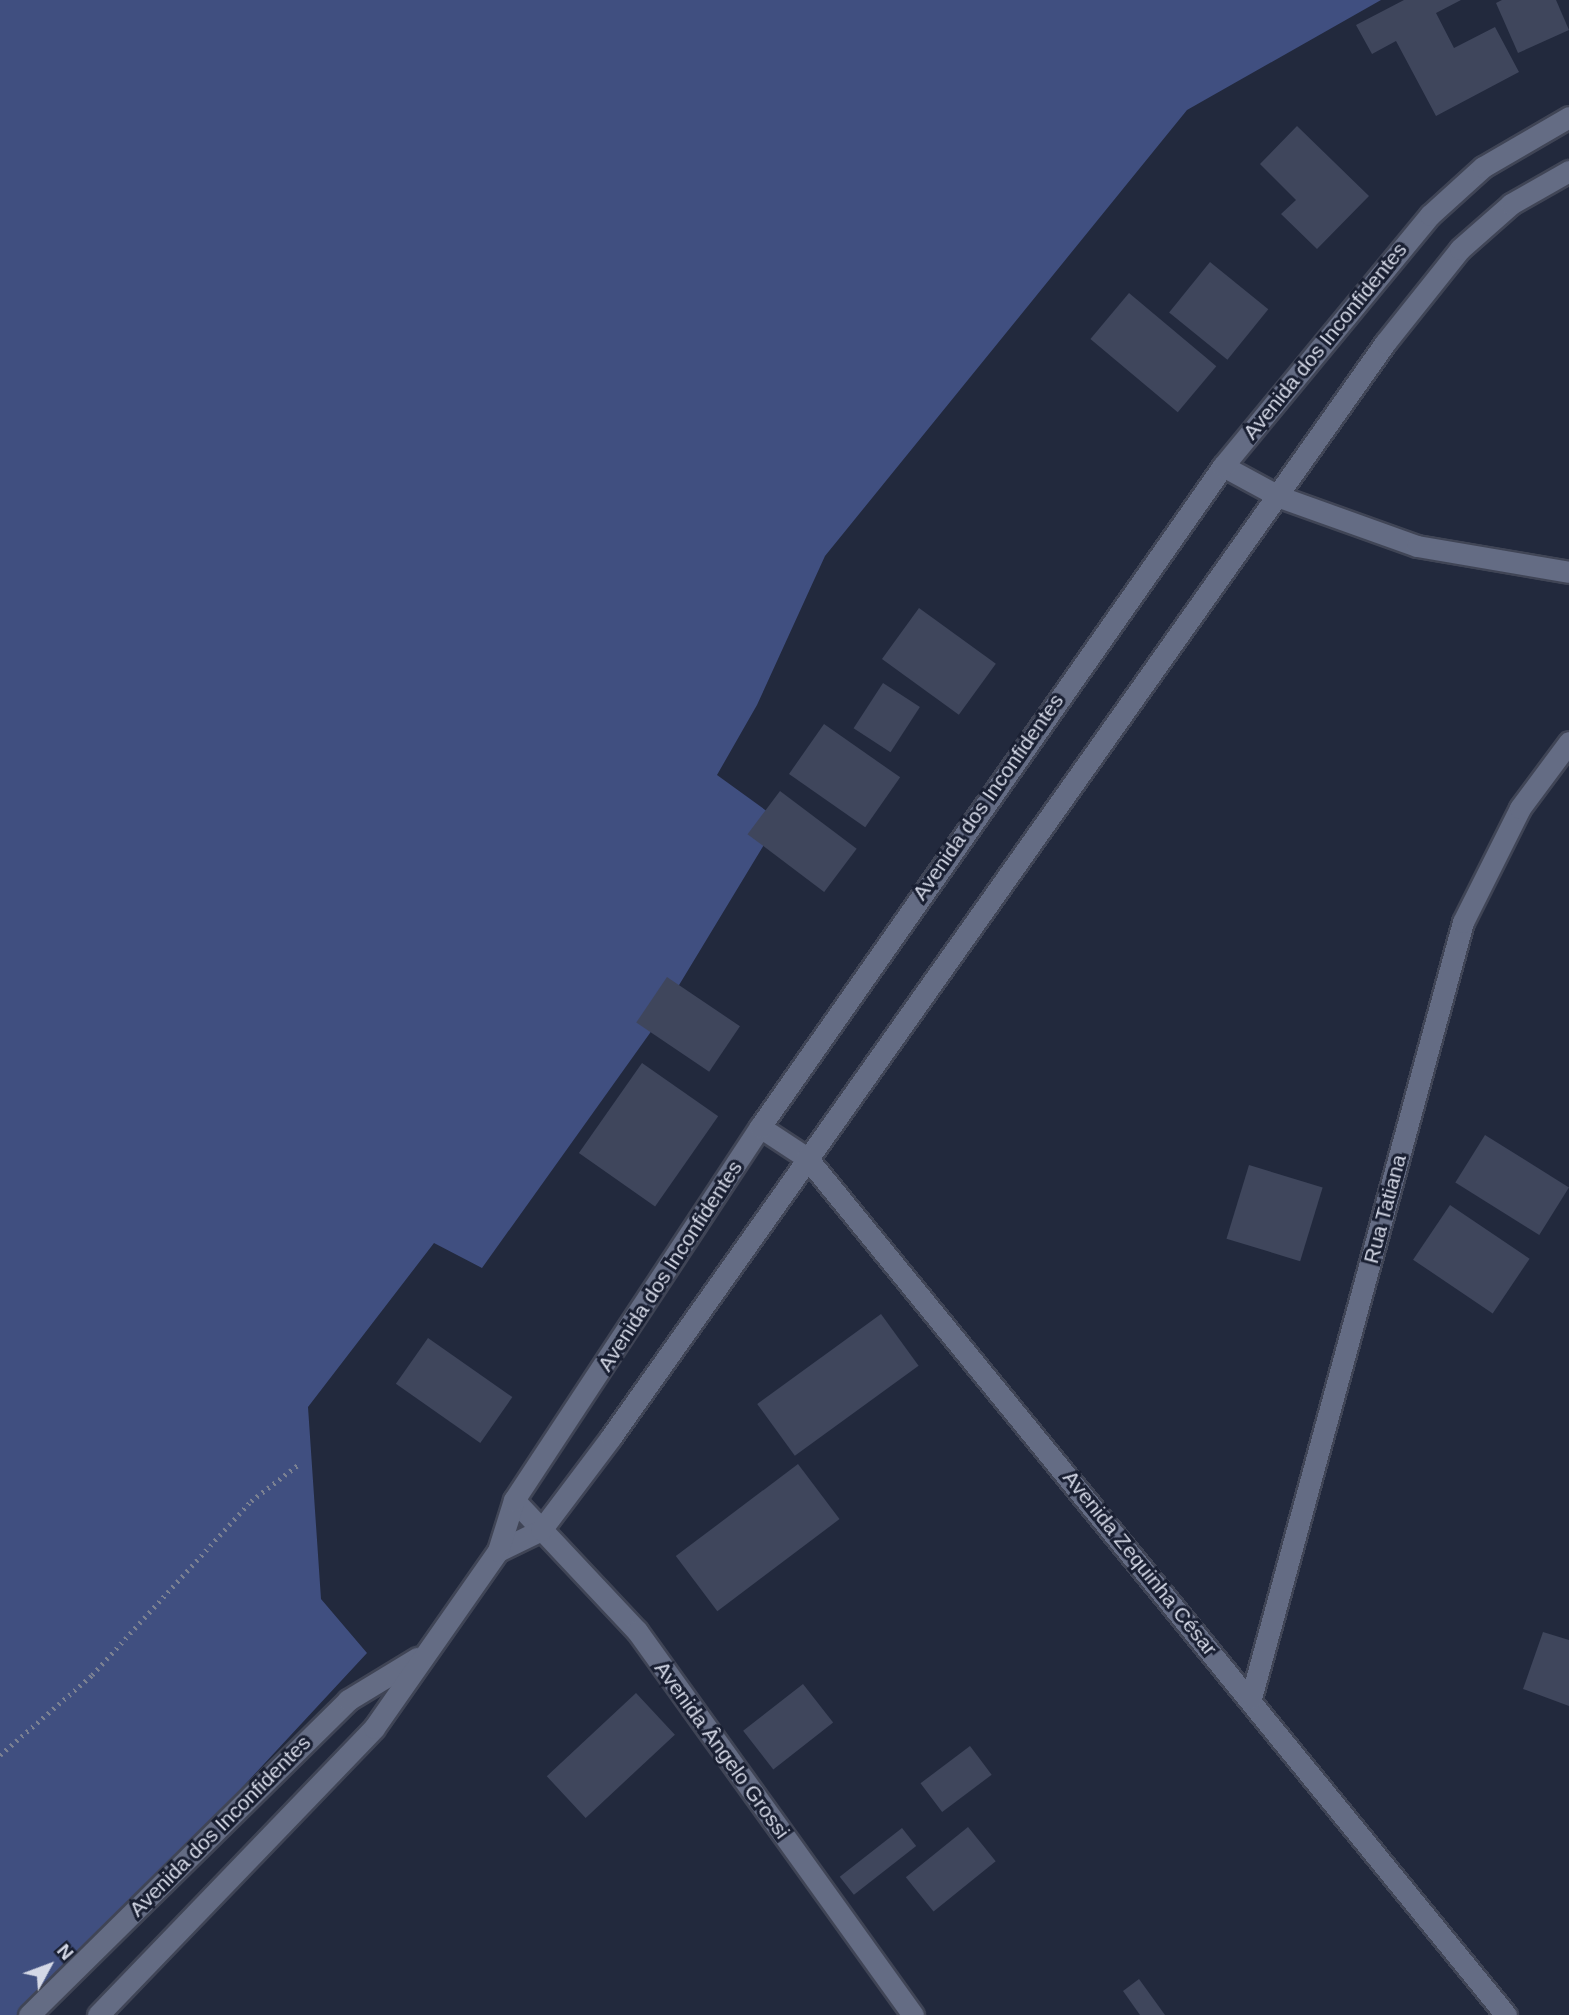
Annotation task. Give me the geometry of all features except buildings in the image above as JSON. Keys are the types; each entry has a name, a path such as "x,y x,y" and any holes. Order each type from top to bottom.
{"street":[{"name":"Avenida dos Inconfidentes","path":"98,2015 374,1728 498,1551 514,1500 760,1127 1223,466 1430,215 1483,167 1569,117"},
{"name":"Avenida dos Inconfidentes","path":"498,1551 541,1530 1460,249 1511,204 1569,171"},
{"path":"1223,466 1280,497 1417,546 1569,572"},
{"name":"Rua Tatiana","path":"1251,1699 1463,922 1520,808 1569,742"},
{"name":"Avenida Zequinha César","path":"760,1127 807,1158 1251,1699 1506,2015"},
{"name":"Avenida Ângelo Grossi","path":"514,1500 637,1631 913,2015"},
{"name":"Avenida dos Inconfidentes","path":"29,2015 348,1700 425,1653"}],"path":[{"path":"0,1755 92,1675 251,1501 299,1464"}],"shaded area":[{"path":"0,0 1381,0 1187,110 825,556 757,705 717,775 779,820 650,1033 482,1268 434,1243 308,1407 321,1599 367,1653 31,2015 0,2015"}]}
